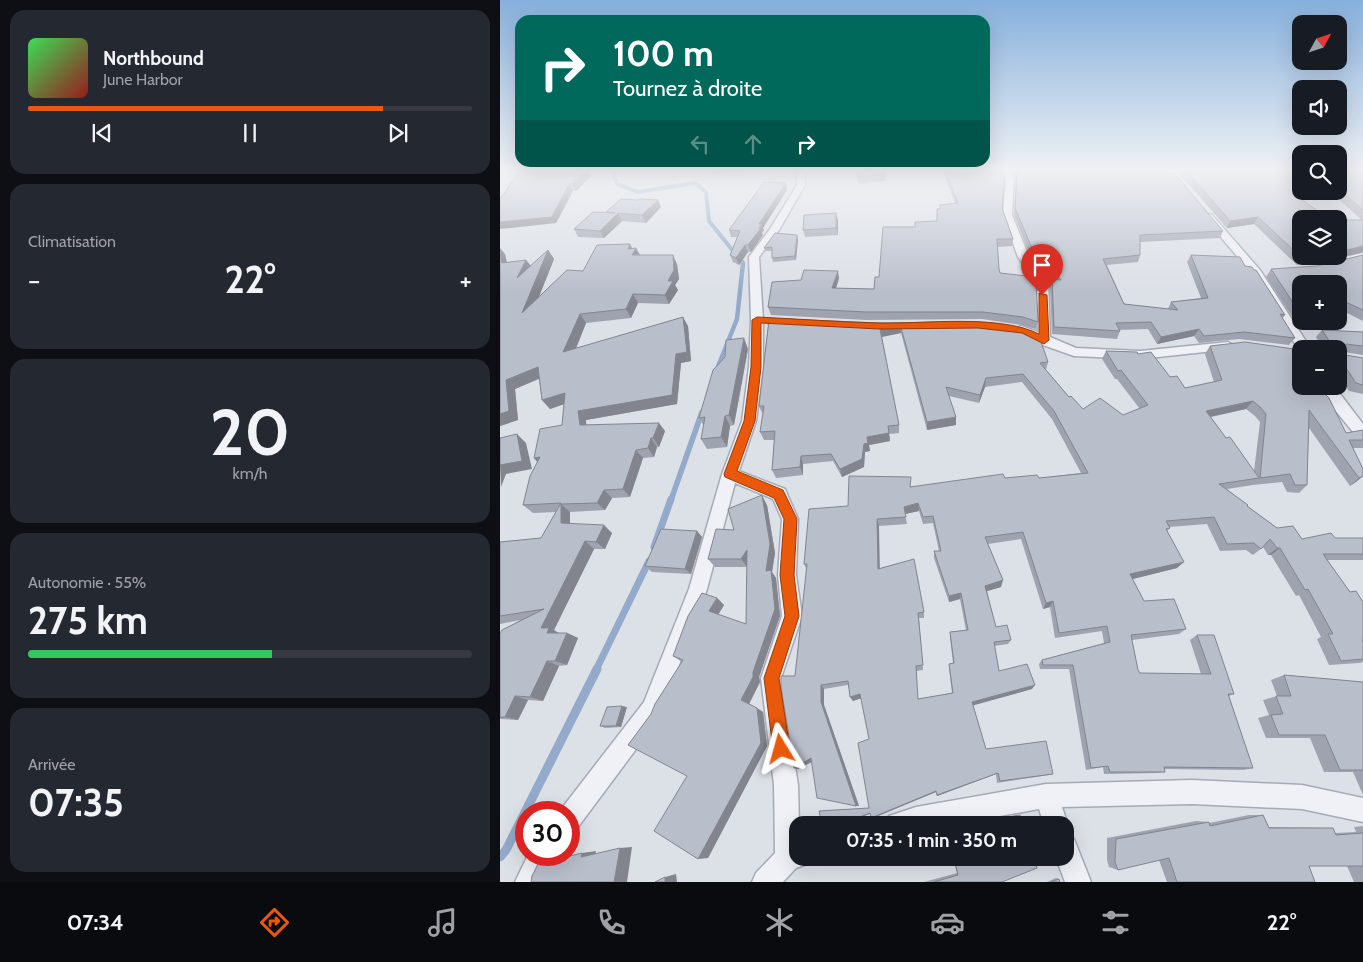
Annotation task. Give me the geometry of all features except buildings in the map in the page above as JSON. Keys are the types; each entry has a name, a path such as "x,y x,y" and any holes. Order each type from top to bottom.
{"street":[{"path":"580,804 652,709 698,589 730,474 749,421 761,320 754,257 787,209"},
{"path":"1007,209 1018,250 1028,266 1042,280 1044,340"},
{"path":"1203,209 1261,272 1294,340"},
{"path":"1320,266 1363,256"},
{"path":"1005,329 1024,331 1074,352 1140,355 1239,345"},
{"path":"1332,395 1363,434"},
{"path":"730,474 779,494 790,519 787,575 792,616 771,678 789,816"},
{"path":"933,816 1046,796 1192,792 1302,797 1363,810"},
{"path":"1046,796 1053,816"},
{"path":"765,882 789,861"},
{"path":"528,882 536,866"},
{"path":"1072,866 1078,882"}],"waterway":[{"path":"708,209 709,221 737,256"},
{"path":"719,364 737,319 743,263 736,255"},
{"path":"718,368 720,363"},
{"path":"671,500 702,412"},
{"path":"654,547 671,499"},
{"path":"596,670 649,561"},
{"path":"500,857 506,850 597,669"}],"route":[{"path":"781,749 771,678 792,616 787,575 790,519 779,494 730,474 749,421 756,367 757,320 879,326 978,326 1024,331 1044,340 1042,295"}]}
